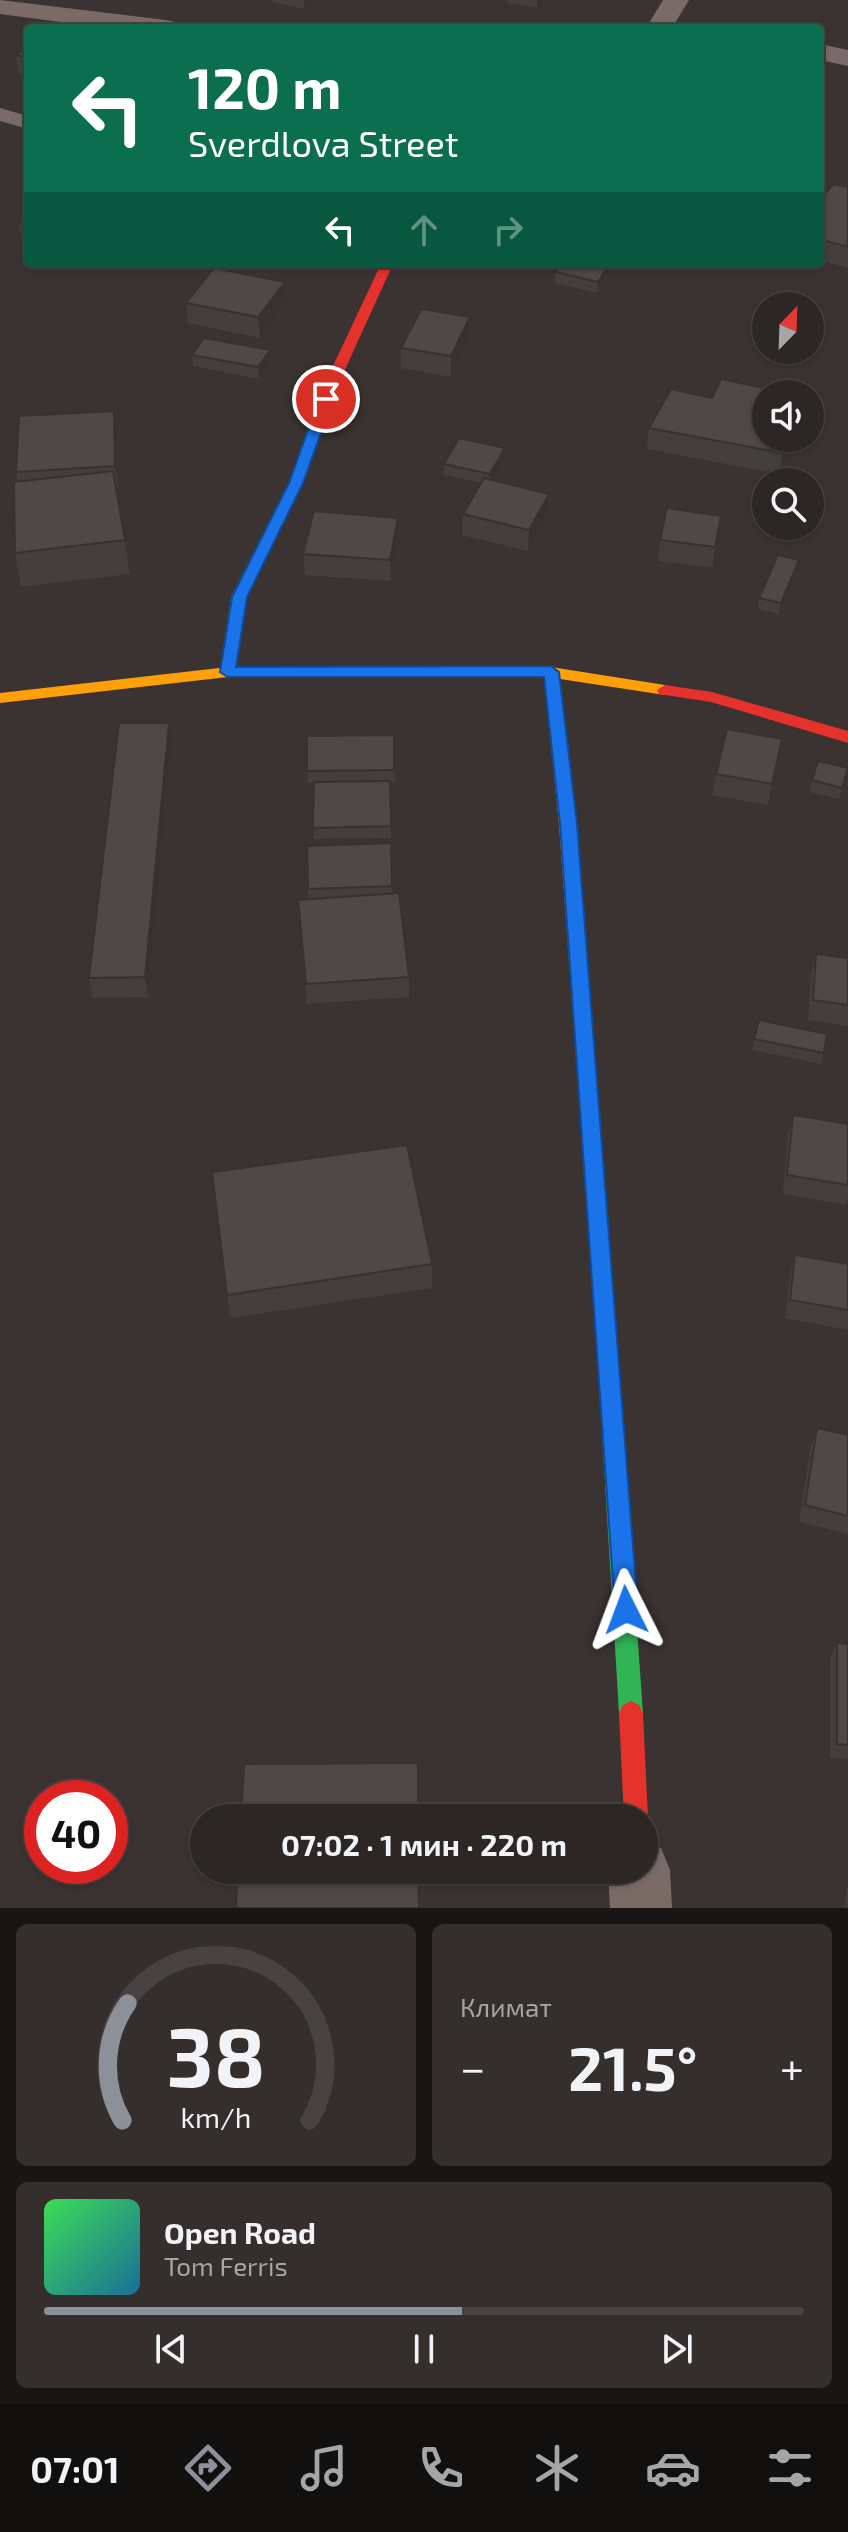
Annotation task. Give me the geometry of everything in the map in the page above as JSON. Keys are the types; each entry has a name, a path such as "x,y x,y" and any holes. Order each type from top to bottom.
{"street":[{"path":"661,24 676,0"},
{"path":"0,6 136,24"},
{"path":"824,53 848,58"},
{"path":"228,672 239,597 296,483 336,371 385,268"},
{"path":"0,698 228,672 551,672 712,697 848,737"},
{"path":"551,672 568,824 618,1486 635,1804"},
{"path":"640,1884 641,1908"}],"lane":[{"path":"0,114 24,122"}],"building":[{"path":"833,184 848,187 848,247 824,240 824,195"},
{"path":"214,268 285,282 258,317 186,303"},
{"path":"559,268 607,268 598,282 556,272"},
{"path":"421,309 470,317 451,356 401,348"},
{"path":"204,338 270,350 258,367 192,355"},
{"path":"721,379 752,385 752,447 649,428 671,389 712,398"},
{"path":"114,411 115,466 16,472 19,416"},
{"path":"459,438 505,448 490,474 444,464"},
{"path":"113,471 125,540 15,553 14,482"},
{"path":"484,478 549,494 529,530 463,514"},
{"path":"667,508 721,516 715,547 660,540"},
{"path":"314,511 398,518 390,560 303,554"},
{"path":"778,555 799,560 781,603 759,598"},
{"path":"119,723 169,723 145,977 89,978"},
{"path":"727,729 782,739 772,784 716,774"},
{"path":"394,735 394,770 307,771 307,736"},
{"path":"818,761 848,768 842,788 812,780"},
{"path":"390,781 391,826 313,828 314,782"},
{"path":"391,843 392,886 308,889 307,846"},
{"path":"399,893 409,977 306,984 298,900"},
{"path":"816,954 848,958 848,1005 813,1000"},
{"path":"759,1020 827,1034 824,1053 754,1039"},
{"path":"793,1115 848,1124 848,1185 787,1175"},
{"path":"407,1145 432,1264 227,1295 212,1172"},
{"path":"795,1255 848,1264 848,1310 790,1300"},
{"path":"817,1428 848,1435 848,1516 805,1505"},
{"path":"837,1643 848,1644 848,1745 837,1744"},
{"path":"418,1763 418,1804 242,1804 244,1764"},
{"path":"237,1884 418,1884 419,1908 236,1908"}],"traffic: fast":[{"path":"228,672 239,597 296,483 331,385"},
{"path":"605,1318 631,1713"}],"traffic: slow":[{"path":"0,698 228,672 551,672 665,690"},
{"path":"551,672 568,824 605,1318"}],"traffic: jam":[{"path":"331,385 385,268"},
{"path":"665,690 712,697 848,737"},
{"path":"631,1713 635,1804"}],"route":[{"path":"326,399 296,483 239,597 228,672 551,672 568,824 626,1610"}]}
